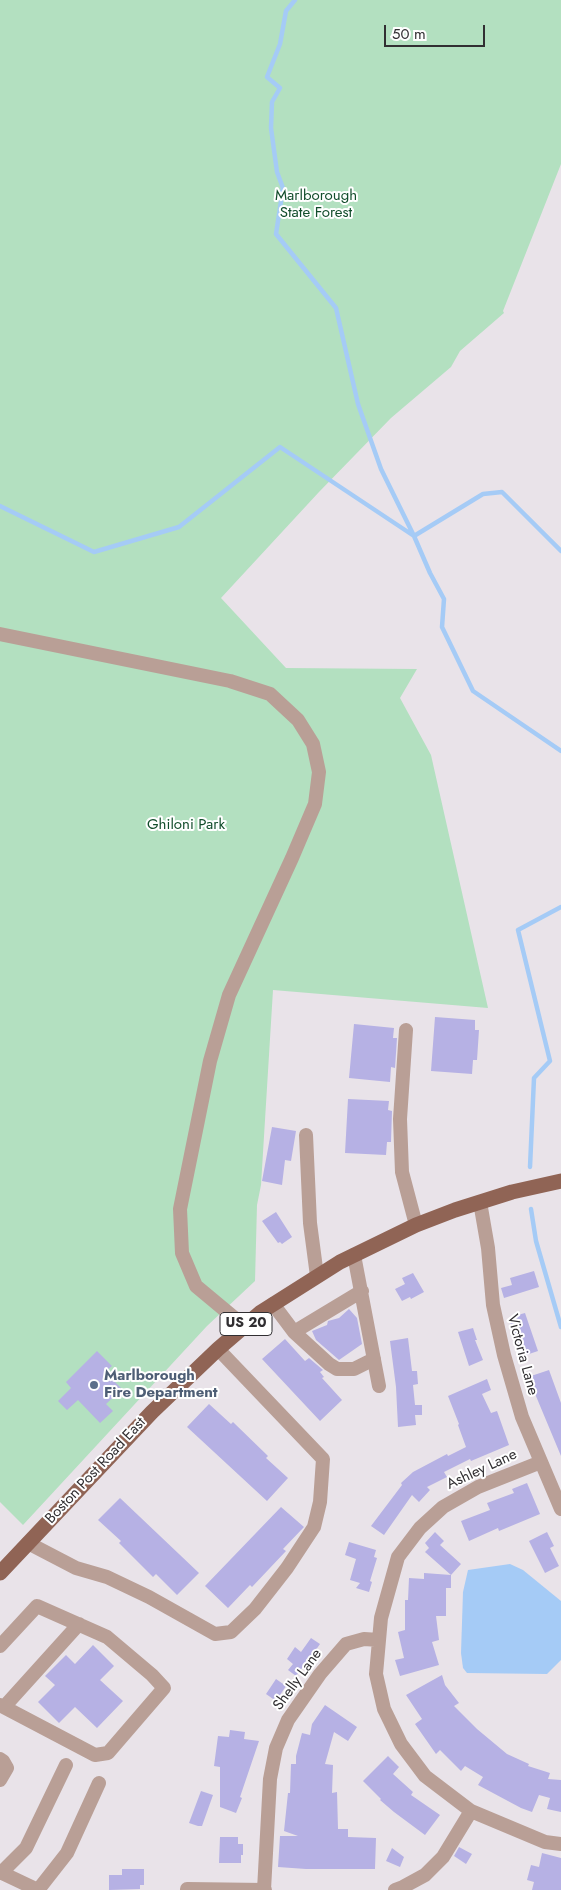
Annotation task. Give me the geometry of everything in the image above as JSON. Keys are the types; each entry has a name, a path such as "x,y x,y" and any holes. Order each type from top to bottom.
{"main road":[{"name":"Boston Post Road East","path":"0,1573 152,1412 218,1349 244,1326 274,1304 354,1255 416,1225 512,1192 561,1181"}],"street":[{"path":"0,634 230,681 270,694 298,720 312,744 319,772 315,804 229,995 210,1061 180,1209 182,1253 196,1286 244,1326"},
{"path":"406,1030 400,1119 402,1172 416,1225"},
{"path":"306,1135 310,1223 317,1276"},
{"name":"Victoria Lane","path":"480,1202 488,1248 493,1305 504,1355 522,1417 561,1509"},
{"path":"354,1255 379,1386"},
{"path":"294,1332 362,1291"},
{"path":"274,1304 294,1332 329,1364 338,1369 354,1369 374,1359"},
{"path":"28,1543 76,1568 108,1577 149,1597 215,1634 231,1632 255,1609 287,1568 314,1527 320,1502 322,1459 218,1349"},
{"name":"Ashley Lane","path":"541,1462 478,1487 443,1507 420,1528 398,1557 381,1618 376,1674 384,1709 401,1744 425,1776 471,1811 545,1842 561,1844"},
{"path":"0,1646 37,1606 78,1624 107,1637 152,1675 164,1688 108,1753 96,1755 2,1706 78,1624"},
{"name":"Shelly Lane","path":"264,1890 270,1779 276,1748 288,1720 320,1674 346,1644 364,1639 379,1640"},
{"path":"0,1759 7,1768 0,1780"},
{"path":"66,1765 26,1848 1,1873 38,1890 67,1853 99,1783"},
{"path":"395,1890 403,1888 425,1875 443,1857 471,1811"},
{"path":"187,1889 264,1890"}],"green space":[{"name":"Ghiloni Park","path":"0,0 561,0 561,164 503,311 504,313 460,351 451,367 391,418 319,492 221,598 286,668 417,669 400,698 431,755 488,1008 273,990 261,1185 257,1205 255,1281 207,1326 23,1525 0,1502"}],"water":[{"path":"510,1564 523,1570 561,1601 561,1660 547,1674 467,1673 463,1668 461,1653 463,1592 468,1570"}],"building":[{"path":"435,1017 475,1020 475,1030 479,1030 477,1060 473,1060 472,1074 431,1071"},
{"path":"354,1024 394,1028 393,1038 397,1038 395,1068 391,1067 390,1082 349,1078"},
{"path":"348,1099 389,1101 388,1110 392,1111 391,1142 387,1142 386,1155 345,1153"},
{"path":"272,1127 296,1131 291,1161 285,1160 282,1185 262,1181"},
{"path":"276,1212 292,1237 282,1244 278,1243 262,1221"},
{"path":"534,1271 539,1287 504,1298 501,1288 512,1285 510,1278"},
{"path":"413,1273 424,1292 411,1299 410,1297 402,1301 395,1289 405,1284 402,1278"},
{"path":"349,1309 357,1318 362,1344 339,1360 316,1340 312,1331 327,1325 328,1321 339,1318"},
{"path":"525,1313 538,1351 523,1356 510,1322 510,1317"},
{"path":"473,1328 477,1340 475,1340 483,1360 469,1366 458,1332"},
{"path":"408,1338 412,1371 417,1371 418,1384 413,1385 415,1405 422,1405 422,1415 415,1415 416,1425 398,1427 396,1387 390,1341"},
{"path":"285,1339 305,1361 309,1358 323,1370 320,1372 324,1377 322,1378 342,1400 320,1421 262,1359"},
{"name":"Marlborough Fire Department","path":"97,1351 112,1366 105,1372 122,1389 106,1404 113,1411 100,1423 78,1400 67,1410 58,1401 71,1388 66,1382"},
{"path":"549,1370 561,1403 561,1456 528,1377"},
{"path":"487,1379 491,1390 482,1394 491,1413 497,1411 509,1445 471,1461 470,1459 444,1472 447,1477 427,1487 430,1490 419,1502 412,1495 384,1535 371,1526 402,1485 401,1483 413,1472 447,1454 448,1456 466,1447 448,1396"},
{"path":"209,1404 231,1424 233,1422 268,1456 266,1458 288,1478 267,1501 187,1427"},
{"path":"527,1483 540,1514 499,1531 498,1528 469,1541 461,1521 490,1510 487,1503 514,1493 512,1489"},
{"path":"120,1498 199,1573 177,1595 156,1574 153,1577 119,1543 121,1541 98,1520"},
{"path":"281,1507 304,1527 283,1549 286,1551 252,1587 250,1585 228,1608 205,1586"},
{"path":"435,1532 444,1541 440,1545 461,1564 451,1575 425,1552 429,1548 425,1543"},
{"path":"547,1532 554,1546 550,1548 559,1566 545,1573 529,1541"},
{"path":"349,1542 376,1550 374,1557 377,1558 370,1581 372,1582 369,1592 356,1588 360,1583 350,1580 356,1559 345,1555"},
{"path":"424,1573 451,1575 451,1588 446,1588 446,1616 436,1616 439,1640 432,1642 439,1665 400,1676 395,1660 404,1658 398,1632 405,1630 405,1600 408,1600 409,1578 424,1579"},
{"path":"311,1638 320,1644 308,1666 305,1664 296,1676 288,1670 293,1664 287,1659 295,1647 301,1652"},
{"path":"93,1645 114,1666 100,1680 123,1701 97,1728 75,1707 59,1723 38,1702 55,1685 45,1676 66,1655 75,1664"},
{"path":"442,1675 445,1685 459,1703 454,1706 477,1729 507,1754 529,1764 528,1766 550,1773 548,1779 561,1780 561,1812 547,1809 550,1798 539,1795 532,1812 521,1808 478,1785 483,1777 465,1766 461,1771 440,1750 436,1754 415,1724 422,1719 406,1695"},
{"path":"276,1679 286,1686 276,1701 266,1694"},
{"path":"325,1705 357,1727 348,1741 334,1732 325,1764 333,1765 332,1793 337,1792 338,1829 348,1829 348,1837 376,1838 375,1869 278,1867 280,1836 298,1836 284,1831 288,1793 290,1793 291,1764 296,1764 296,1756 302,1733 310,1735 312,1724"},
{"path":"230,1730 245,1732 244,1739 259,1741 236,1813 220,1807 220,1767 214,1766 218,1736 229,1737"},
{"path":"388,1756 399,1767 393,1774 413,1792 411,1795 440,1815 425,1835 380,1800 363,1781"},
{"path":"201,1791 213,1795 202,1826 198,1826 189,1823"},
{"path":"220,1837 238,1837 238,1844 243,1844 241,1863 219,1863"},
{"path":"459,1847 472,1854 466,1864 454,1856"},
{"path":"392,1848 404,1857 400,1867 386,1861"},
{"path":"542,1853 561,1858 561,1890 532,1890 534,1882 527,1880 531,1865 539,1867"},
{"path":"122,1869 144,1869 144,1885 140,1885 140,1889 109,1890 109,1875 122,1875"}],"waterway":[{"path":"295,0 286,11 280,44 267,77 280,88 272,102 271,128 277,172 283,188 276,234 336,308 358,404 381,469 444,599 442,627 473,691 561,751"},
{"path":"0,506 94,552 179,527 280,447 414,536 483,494 502,492 561,551"},
{"path":"530,1167 534,1078 550,1061 518,930 561,907"},
{"path":"531,1209 536,1241 561,1327"}],"place":[{"name":"Marlborough Fire Department","path":"94,1385"}],"park label":[{"name":"Marlborough State Forest","path":"316,204"}]}
